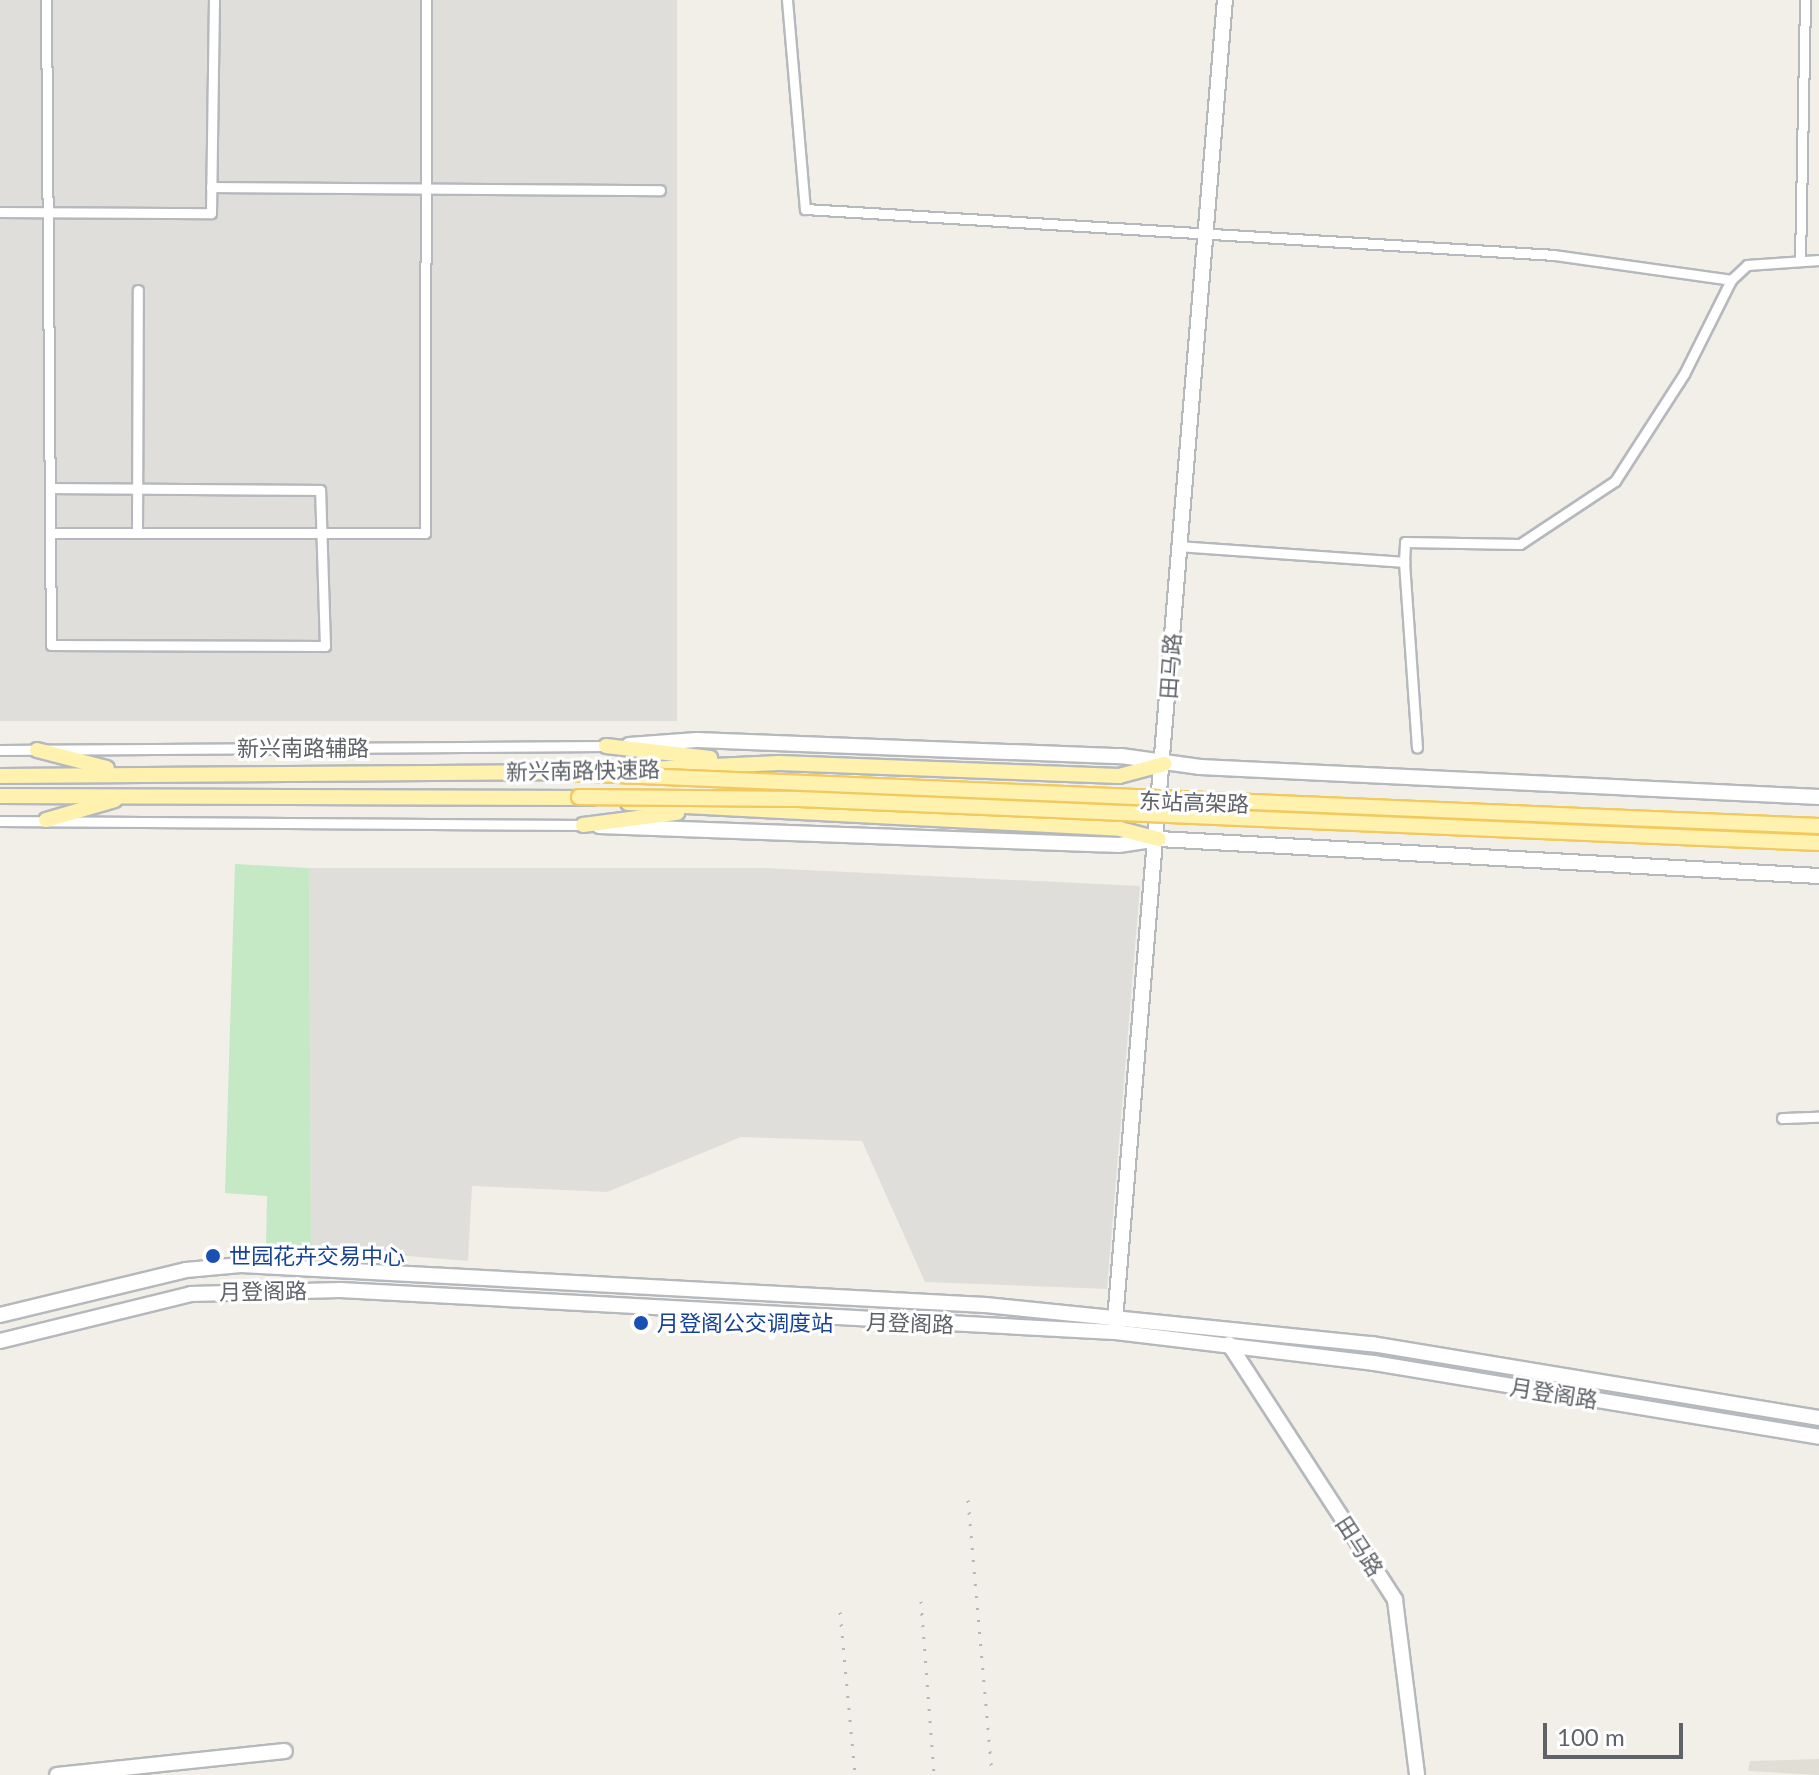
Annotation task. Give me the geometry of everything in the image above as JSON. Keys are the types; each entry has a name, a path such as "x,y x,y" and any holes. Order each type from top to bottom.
{"main road":[{"name":"田马路","path":"1114,1332 1159,839 1178,546 1225,0"},
{"path":"606,746 712,741 1121,756 1164,764 1819,797"},
{"path":"606,746 779,763"},
{"path":"37,750 127,772"},
{"name":"新兴南路快速路","path":"0,776 127,772 570,773 779,763 1119,776 1164,764"},
{"name":"东站高架路","path":"570,773 1819,826"},
{"path":"46,820 131,795"},
{"name":"新兴南路快速路","path":"0,796 579,797 687,810 1120,829 1159,839"},
{"name":"东站高架路","path":"579,797 798,799 1819,843"},
{"path":"583,825 642,822 687,810"},
{"path":"583,825 1119,845 1159,839 1819,876"},
{"name":"月登阁路","path":"0,1315 186,1270 241,1265 1116,1314 1372,1344 1819,1418"},
{"name":"月登阁路","path":"0,1341 167,1297 275,1290 1114,1332 1229,1344 1819,1437"},
{"name":"田马路","path":"1229,1344 1395,1600 1417,1775"},
{"path":"57,1775 285,1751"}],"street":[{"path":"46,0 51,645 325,646 320,490 50,488"},
{"path":"0,212 211,213 214,0"},
{"path":"50,533 425,533 426,0"},
{"path":"787,0 805,209 1206,237 1554,255 1731,280"},
{"path":"1800,261 1805,0"},
{"path":"211,187 660,190"},
{"path":"1417,748 1405,542 1520,544 1615,481 1684,374 1731,280 1747,265 1819,260"},
{"path":"137,533 138,290"},
{"path":"1178,546 1404,562"},
{"name":"新兴南路辅路","path":"0,750 606,746"},
{"path":"0,821 583,825"},
{"path":"1782,1118 1819,1117"}],"shaded area":[{"path":"0,0 677,0 677,721 0,721"},
{"path":"309,868 764,868 1140,886 1107,1289 925,1282 862,1141 741,1137 607,1192 472,1186 468,1261 311,1248"},
{"path":"1819,1759 1819,1775 1748,1771 1750,1761"}],"green space":[{"path":"235,864 309,868 311,1248 266,1247 267,1196 225,1193"}],"railway":[{"path":"968,1500 992,1775"},
{"path":"921,1601 934,1775"},
{"path":"840,1612 855,1775"}],"place":[{"name":"世园花卉交易中心","path":"213,1256"},
{"name":"月登阁公交调度站","path":"641,1323"}]}
